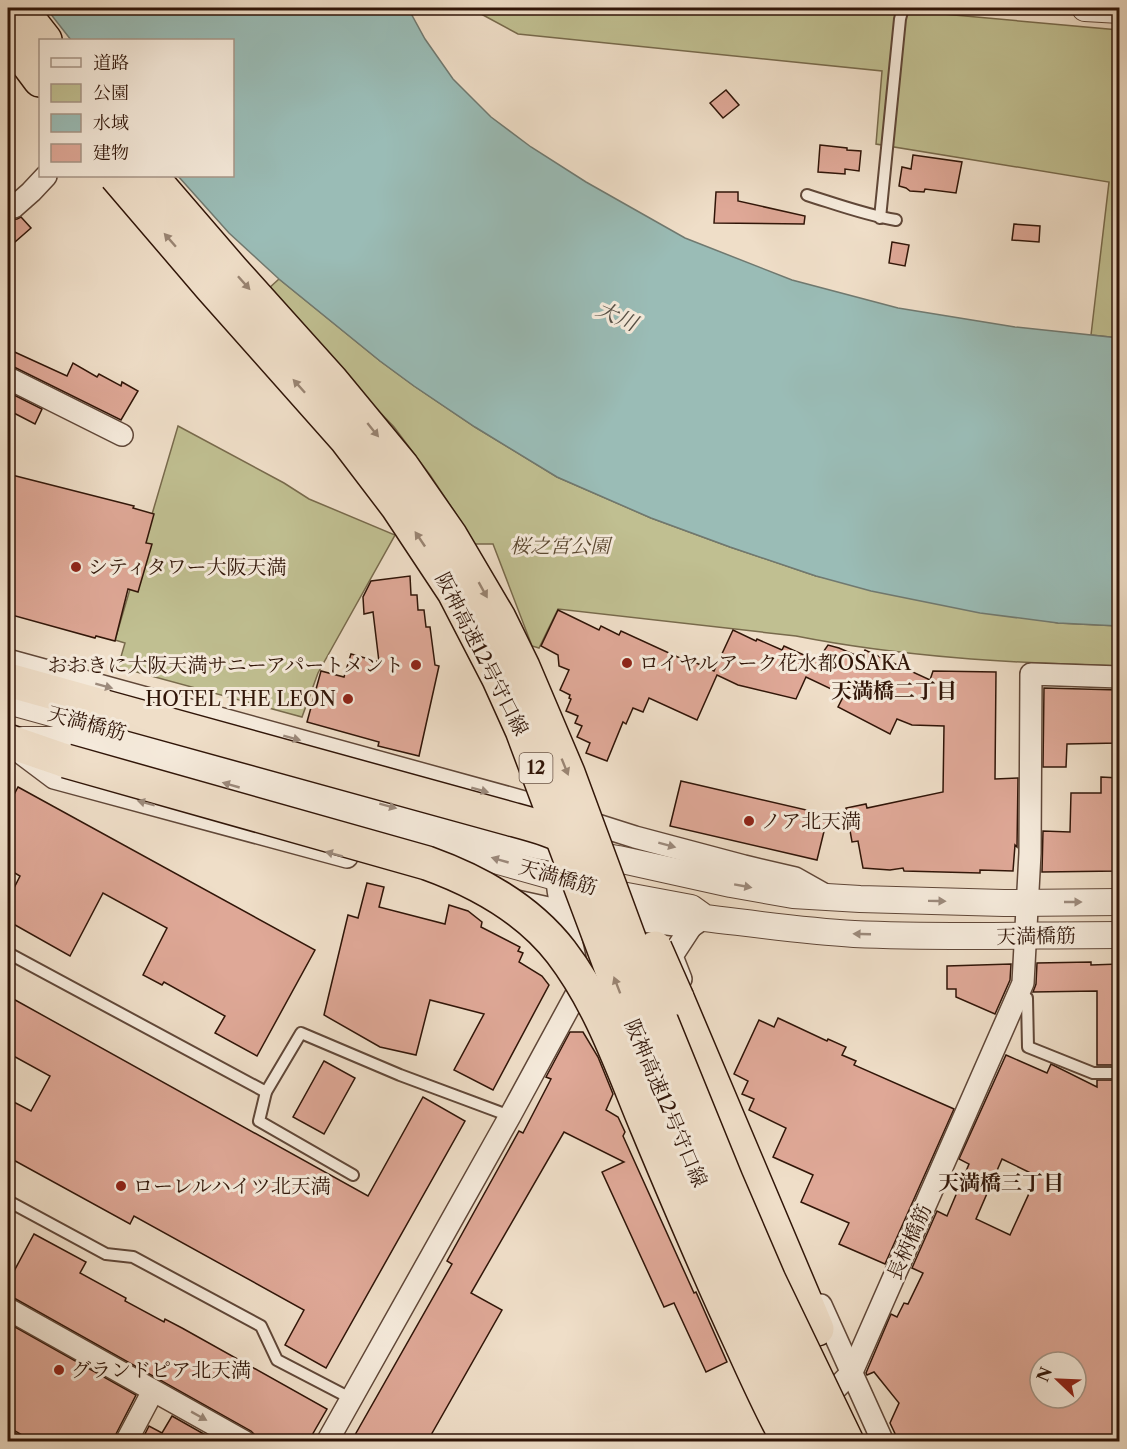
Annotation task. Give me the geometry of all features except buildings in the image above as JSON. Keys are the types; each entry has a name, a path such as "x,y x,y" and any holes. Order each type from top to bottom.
{"highway":[{"path":"20,8 44,39"},
{"path":"8,37 39,79"},
{"name":"阪神高速12号守口線","path":"117,177 346,439 397,506 454,592 499,679 522,730 616,981 743,1287 798,1440"},
{"name":"阪神高速12号守口線","path":"152,177 331,380 402,466 450,535 499,618 559,751 645,982 726,1180 769,1280 847,1442"},
{"path":"8,680 540,828 569,839 617,874 640,914 817,1329 872,1442"},
{"path":"8,741 66,761 427,863 459,875 521,912 561,951 582,983 608,1032 713,1282 764,1393 798,1440"}],"street":[{"path":"1085,8 1119,10"},
{"path":"8,208 12,204 14,207 45,177"},
{"path":"8,378 122,435"},
{"path":"8,660 528,803 635,837 795,878 828,897"},
{"name":"長柄橋筋","path":"798,1440 852,1372 1023,983 1030,854 1031,674 1119,677"},
{"name":"天満橋筋","path":"8,701 482,832 730,884 793,895 828,897 1027,903 1119,902"},
{"name":"天満橋筋","path":"8,741 67,740 616,894 691,908 698,923 846,933 1119,935"},
{"path":"8,741 54,778 469,890 562,911 698,923"},
{"path":"571,851 561,858 557,876 562,911 569,930 575,989"},
{"path":"469,890 519,921 550,951 601,1023 639,1090 757,1356 798,1440"},
{"path":"672,956 698,923"},
{"path":"327,1442 510,1116 575,989 583,960 609,943 624,940 653,945 672,956 759,1167 883,1442"},
{"path":"8,1309 245,1442"},
{"path":"126,1442 153,1391"}],"lane":[{"path":"880,218 903,8"},
{"path":"807,195 880,218 896,220"},
{"path":"8,953 266,1092"},
{"path":"1019,993 1027,998 1029,1047 1093,1073 1119,1073"},
{"path":"353,1175 259,1122 266,1092 301,1032 400,1076 510,1116"},
{"path":"8,1201 106,1254 133,1257 261,1326 277,1360 352,1399"}],"green space":[{"path":"470,8 876,8 1119,30 1119,338 1091,335 1109,182 876,144 882,71 518,34"},
{"name":"桜之宮公園","path":"279,279 414,386 475,427 557,477 651,518 816,576 1058,623 1119,626 1119,666 997,661 916,654 796,636 558,609 539,648 532,646 493,544 474,544 430,475 394,427 268,289"},
{"path":"178,426 284,483 309,499 395,535 318,673 302,717 118,667 125,643 115,640"}],"water":[{"name":"大川","path":"46,8 408,8 425,39 453,79 491,117 531,147 586,182 685,238 792,280 898,308 1015,327 1119,338 1119,626 1058,623 980,613 871,591 816,576 730,547 651,518 557,477 475,427 380,361 279,279 229,233 179,177 234,177 234,39 70,39"}],"place":[{"name":"シティタワー大阪天満","path":"76,567"},
{"name":"ロイヤルアーク花水都OSAKA","path":"627,663"},
{"name":"おおきに大阪天満サニーアパートメント","path":"416,665"},
{"name":"HOTEL THE LEON","path":"348,699"},
{"name":"ノア北天満","path":"749,821"},
{"name":"ローレルハイツ北天満","path":"121,1186"},
{"name":"グランドピア北天満","path":"59,1370"}],"district":[{"name":"天満橋二丁目","path":"894,690"},
{"name":"天満橋三丁目","path":"1001,1182"}]}
